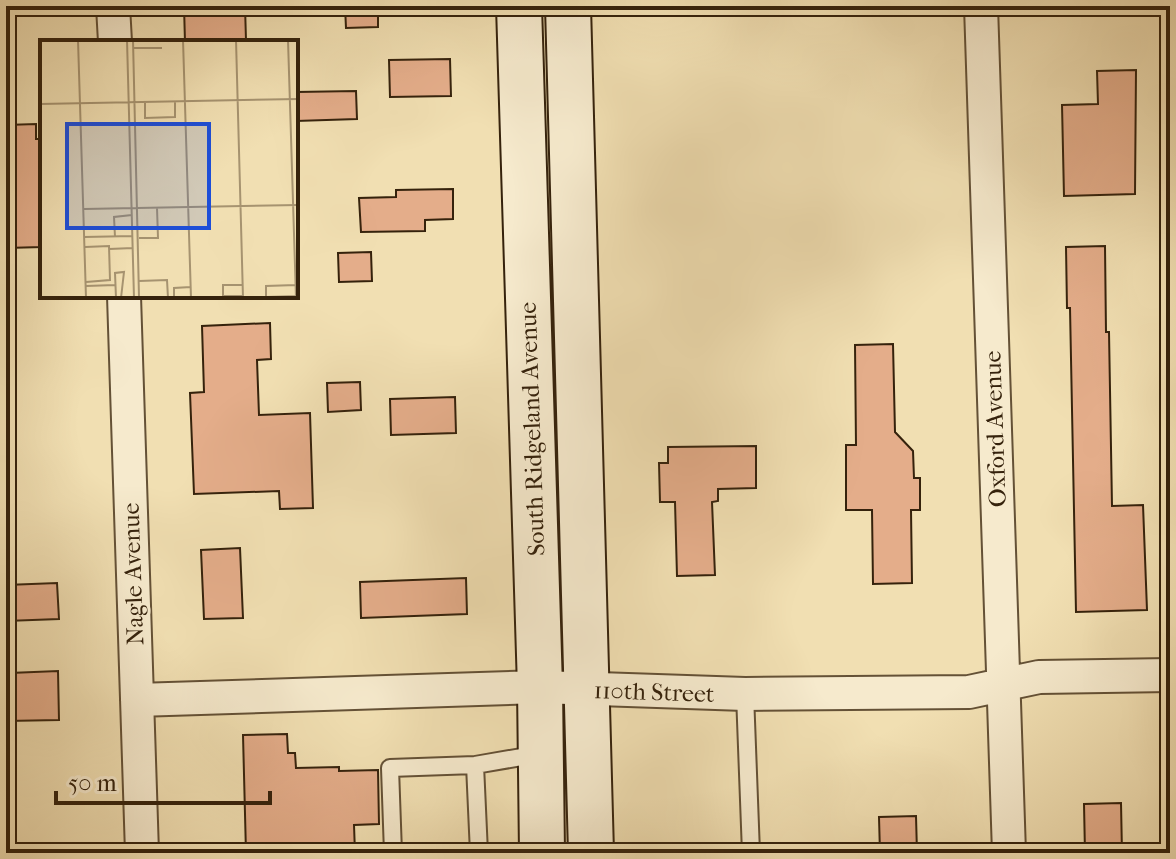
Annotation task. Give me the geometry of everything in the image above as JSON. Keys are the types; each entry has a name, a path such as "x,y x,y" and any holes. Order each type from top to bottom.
{"main road":[{"name":"South Ridgeland Avenue","path":"519,6 540,687 542,853"},
{"name":"South Ridgeland Avenue","path":"568,6 591,853"}],"street":[{"path":"113,6 115,40"},
{"name":"Oxford Avenue","path":"981,6 1009,853"},
{"name":"Nagle Avenue","path":"124,298 142,853"},
{"name":"110th Street","path":"137,700 540,687 745,694 969,692 1039,677 1170,675"}],"lane":[{"path":"745,694 751,853"},
{"path":"393,853 390,768 475,765 541,754"},
{"path":"475,765 479,853"}],"building":[{"path":"184,6 245,6 246,40 185,40"},
{"path":"345,6 378,6 378,27 346,28"},
{"path":"450,59 451,96 390,97 389,60"},
{"path":"1136,70 1135,194 1064,196 1062,105 1098,104 1097,71"},
{"path":"356,91 357,119 298,121 298,92"},
{"path":"36,124 36,139 40,139 40,247 6,248 6,125"},
{"path":"453,189 453,219 425,220 425,231 361,232 359,198 396,197 396,190"},
{"path":"1105,246 1112,506 1143,505 1147,610 1076,612 1066,247"},
{"path":"371,252 372,281 339,282 338,253"},
{"path":"270,323 271,359 257,360 259,415 310,413 313,508 280,509 279,491 194,494 190,393 204,392 202,326"},
{"path":"893,344 895,432 913,451 914,478 920,478 920,510 911,510 912,583 873,584 872,510 846,510 846,445 856,445 855,345"},
{"path":"360,382 361,410 328,412 327,383"},
{"path":"455,397 456,433 391,435 390,399"},
{"path":"756,446 756,488 718,489 718,501 712,502 715,575 677,576 675,502 660,502 659,463 668,463 668,447"},
{"path":"240,548 243,618 204,619 201,550"},
{"path":"466,578 467,614 361,618 360,582"},
{"path":"57,583 59,619 6,621 6,585"},
{"path":"58,671 59,720 6,721 6,683 11,683 10,673"},
{"path":"287,734 288,753 295,753 296,768 378,770 379,824 354,825 355,853 246,853 243,735"},
{"path":"1121,803 1122,853 1085,853 1084,804"},
{"path":"916,816 917,853 880,853 879,817"}]}
